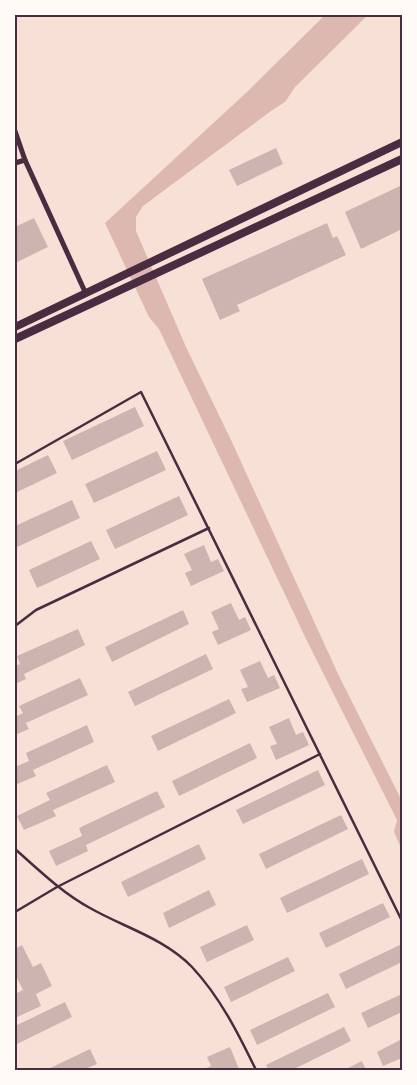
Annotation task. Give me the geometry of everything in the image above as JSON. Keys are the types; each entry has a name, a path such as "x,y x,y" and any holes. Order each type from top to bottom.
{"main road":[{"path":"15,327 402,142"},
{"path":"15,339 402,158"}],"street":[{"path":"15,131 25,160 86,294"},
{"path":"15,163 25,160"}],"lane":[{"path":"15,464 141,392 402,921"},
{"path":"15,626 36,610 209,528"},
{"path":"15,912 57,887 320,753"},
{"path":"15,849 57,887 90,908 150,937 191,966 229,1015 256,1070"}],"shaded area":[{"path":"325,15 368,15 295,87 285,102 143,206 136,217 136,231 186,347 231,440 339,676 402,801 402,850 394,832 397,820 307,641 159,329 149,317 105,223 247,92"}],"building":[{"path":"276,148 283,164 237,186 229,170"},
{"path":"402,185 402,229 361,249 345,212"},
{"path":"34,218 48,247 15,263 15,227"},
{"path":"327,223 333,238 337,236 346,255 237,305 240,311 220,320 202,279"},
{"path":"135,407 144,426 72,460 63,441"},
{"path":"157,451 166,470 94,503 85,484"},
{"path":"48,455 57,473 15,493 15,471"},
{"path":"179,496 188,515 115,549 106,530"},
{"path":"72,500 80,518 17,547 15,542 15,526"},
{"path":"91,541 100,559 37,588 29,570"},
{"path":"204,545 211,562 218,559 224,571 191,586 185,573 192,570 184,554"},
{"path":"231,603 239,620 245,617 251,630 218,645 212,632 219,629 211,612"},
{"path":"183,610 189,624 112,662 105,647"},
{"path":"78,629 85,645 24,674 26,679 15,684 15,666 20,664 17,656"},
{"path":"206,654 213,669 135,706 128,692"},
{"path":"260,661 268,678 274,675 280,688 247,702 241,689 248,687 240,670"},
{"path":"80,678 88,695 26,723 29,729 15,735 15,717 23,713 19,706"},
{"path":"229,699 236,713 158,751 151,736"},
{"path":"289,718 296,735 303,732 309,745 276,760 270,746 277,744 269,727"},
{"path":"87,725 94,742 33,770 36,776 15,785 15,767 29,761 26,753"},
{"path":"250,743 257,758 179,796 172,781"},
{"path":"107,765 115,782 53,810 56,816 24,830 17,816 50,800 46,793"},
{"path":"318,770 325,785 243,824 236,810"},
{"path":"157,791 165,807 86,845 88,851 56,866 49,851 82,836 79,828"},
{"path":"341,815 348,829 266,869 259,854"},
{"path":"199,844 206,859 128,897 121,882"},
{"path":"362,859 369,874 287,913 280,898"},
{"path":"209,890 216,905 169,928 163,913"},
{"path":"383,903 390,917 326,948 319,933"},
{"path":"247,925 254,940 207,962 200,947"},
{"path":"402,944 402,962 346,989 339,974"},
{"path":"22,945 33,967 41,963 52,986 36,994 41,1006 15,1018 15,994 23,990 15,974 15,949"},
{"path":"288,957 295,971 231,1002 224,987"},
{"path":"328,993 335,1007 257,1045 250,1030"},
{"path":"402,994 402,1012 368,1028 361,1013"},
{"path":"65,1002 72,1017 15,1045 15,1026"},
{"path":"344,1027 351,1041 292,1070 269,1070 266,1065"},
{"path":"402,1039 402,1058 383,1066 377,1052"},
{"path":"230,1047 239,1069 202,1070 211,1066 207,1057"},
{"path":"90,1049 97,1064 83,1070 46,1070"},
{"path":"362,1061 366,1070 344,1070"}]}
